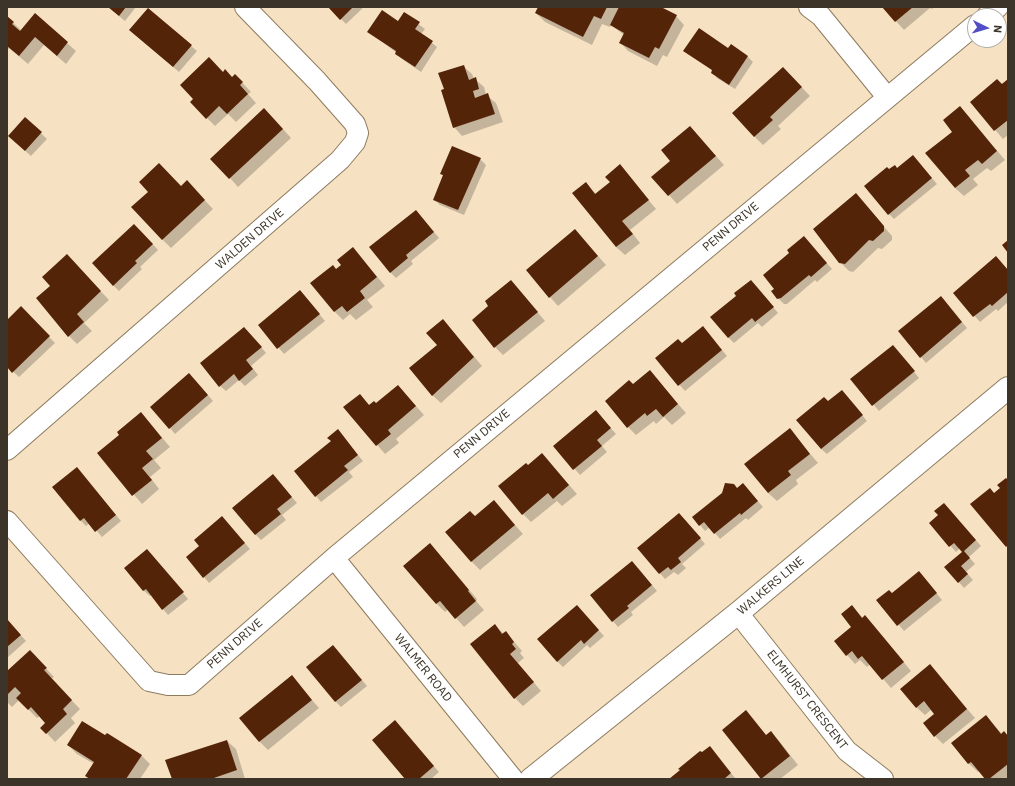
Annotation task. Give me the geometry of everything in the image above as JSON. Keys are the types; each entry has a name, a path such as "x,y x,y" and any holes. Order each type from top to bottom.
{"main road":[{"name":"WALKERS LINE","path":"531,779 738,613 1008,388"}],"street":[{"name":"WALDEN DRIVE","path":"7,450 340,160 355,142 358,133 356,124 246,7"},
{"path":"809,7 821,16 887,97"},
{"name":"PENN DRIVE","path":"7,521 149,681 168,685 188,685 334,558 887,97 967,32"},
{"name":"WALMER ROAD","path":"334,558 513,779"},
{"name":"ELMHURST CRESCENT","path":"738,613 847,751 883,779"}],"building":[{"path":"108,7 126,7 119,16"},
{"path":"328,7 353,7 340,20"},
{"path":"538,7 607,7 601,19 594,16 583,37 535,13"},
{"path":"619,7 661,7 677,15 659,49 655,47 649,58 619,43 624,33 610,25"},
{"path":"882,7 913,7 895,22"},
{"path":"148,8 192,45 173,67 129,30"},
{"path":"382,10 398,21 404,12 420,22 415,29 433,41 415,67 395,54 396,51 367,32"},
{"path":"35,13 68,42 57,56 35,37 19,56 7,46 7,16 14,22 12,24 20,31"},
{"path":"699,28 728,48 731,44 748,56 729,85 711,73 712,70 683,51"},
{"path":"209,57 223,72 225,69 232,77 235,74 243,82 240,85 248,94 227,114 219,106 206,119 190,102 193,99 180,85"},
{"path":"464,65 469,80 476,77 479,89 473,91 475,98 488,93 495,114 453,128 441,90 444,89 438,73"},
{"path":"783,67 802,87 770,117 773,120 754,137 732,113"},
{"path":"997,79 1002,84 1008,79 1008,120 994,131 970,102"},
{"path":"960,106 997,151 982,164 978,160 965,170 970,176 955,188 925,153 952,132 943,120"},
{"path":"264,108 283,129 229,179 210,159"},
{"path":"25,117 42,132 25,151 8,136"},
{"path":"690,126 716,156 668,196 651,177 670,161 661,150"},
{"path":"452,146 481,158 458,210 433,200 443,175 440,174"},
{"path":"913,155 932,178 888,215 864,186 887,167 889,169 895,165 897,168"},
{"path":"159,163 181,186 187,180 205,200 162,240 131,207 148,192 139,182"},
{"path":"620,164 649,200 622,221 633,234 616,247 572,193 586,182 595,194 610,182 605,177"},
{"path":"856,193 884,226 884,231 873,241 869,240 845,264 839,263 813,229"},
{"path":"416,210 434,232 406,255 408,258 390,273 369,247"},
{"path":"134,224 153,244 135,261 137,263 113,286 92,263"},
{"path":"575,229 598,256 549,298 526,270"},
{"path":"804,236 827,263 811,277 809,275 781,298 777,299 771,291 774,289 763,275 789,253 787,250"},
{"path":"1008,240 1008,253 1002,245"},
{"path":"353,247 377,277 360,291 365,298 347,312 342,306 334,312 310,283 333,265 336,269 341,265 337,260"},
{"path":"67,254 101,291 77,314 84,322 68,337 36,298 50,286 42,277"},
{"path":"996,256 1008,270 1008,292 992,306 990,304 973,317 953,293"},
{"path":"511,280 538,312 494,348 472,320 488,306 485,301"},
{"path":"751,280 774,307 755,322 752,318 728,338 710,317 736,296 734,293"},
{"path":"300,290 320,314 277,349 258,325"},
{"path":"941,296 962,322 920,358 898,331"},
{"path":"21,306 50,336 12,373 7,367 7,320"},
{"path":"443,319 474,357 432,396 409,368 437,345 426,333"},
{"path":"703,326 722,350 678,386 655,358 678,339 682,343"},
{"path":"244,327 262,347 246,360 253,369 239,381 234,374 219,387 200,363"},
{"path":"893,345 915,371 872,406 850,379"},
{"path":"650,370 678,404 663,417 656,409 647,416 645,413 627,428 605,401 629,380 633,384"},
{"path":"189,373 208,395 169,429 150,407"},
{"path":"398,385 416,406 388,430 391,434 376,446 343,407 360,394 369,405 374,401 376,403"},
{"path":"842,390 863,415 821,449 796,420 824,397 828,401"},
{"path":"596,410 611,428 597,440 602,446 573,470 553,446"},
{"path":"141,412 162,438 146,451 153,459 142,468 152,480 132,496 97,453 119,435 117,432"},
{"path":"790,428 810,454 788,471 791,475 768,493 744,464"},
{"path":"338,429 358,455 344,466 348,470 315,497 294,471 331,441 327,438"},
{"path":"542,453 569,485 553,499 548,493 522,515 498,486 526,463 528,465"},
{"path":"77,467 116,515 95,532 84,518 80,521 52,487"},
{"path":"273,474 292,497 277,509 281,514 255,535 232,508"},
{"path":"1006,478 1008,480 1008,545 1006,547 970,504 990,488 994,493 1000,488 997,485"},
{"path":"725,483 734,484 737,488 743,483 758,501 741,515 740,513 714,534 704,522 699,526 692,517 722,493"},
{"path":"494,500 515,525 471,562 445,532 470,511 475,516"},
{"path":"944,503 976,540 964,551 970,558 961,566 968,574 958,583 944,567 962,552 954,543 949,547 929,523 938,515 934,511"},
{"path":"679,513 701,538 678,558 681,562 671,570 668,567 659,574 637,548"},
{"path":"222,516 245,543 203,578 186,557 199,546 194,540"},
{"path":"430,543 469,590 468,591 476,601 455,619 440,601 436,604 403,566"},
{"path":"147,549 184,592 162,610 146,589 143,591 124,568"},
{"path":"632,561 652,585 627,606 629,608 612,622 590,595"},
{"path":"919,571 937,593 897,626 876,600 889,590 892,593"},
{"path":"577,605 599,630 584,644 581,640 557,662 537,639"},
{"path":"852,605 862,618 865,615 904,662 882,680 862,656 858,659 852,651 846,656 834,641 851,627 841,614"},
{"path":"7,619 21,635 7,647"},
{"path":"495,624 502,634 506,631 514,642 512,644 516,649 510,654 534,682 514,699 470,644"},
{"path":"333,645 362,680 335,702 306,667"},
{"path":"30,650 47,668 44,670 72,700 63,709 67,714 46,734 40,728 45,723 31,707 28,710 16,698 21,693 15,687 7,695 7,671"},
{"path":"930,664 967,709 934,737 923,723 934,714 924,701 916,708 900,689"},
{"path":"292,675 312,700 259,742 239,718"},
{"path":"746,710 766,735 771,731 790,756 761,779 722,730"},
{"path":"986,715 1001,734 1004,731 1008,736 1008,764 989,779 985,779 971,762 968,764 951,743"},
{"path":"395,720 434,766 419,779 405,779 372,740"},
{"path":"82,721 105,735 107,733 142,755 126,779 90,779 85,776 94,762 67,745"},
{"path":"227,740 237,770 211,779 172,779 165,760"},
{"path":"710,746 731,773 724,779 669,779 680,770 678,769 700,751 702,752"}]}
